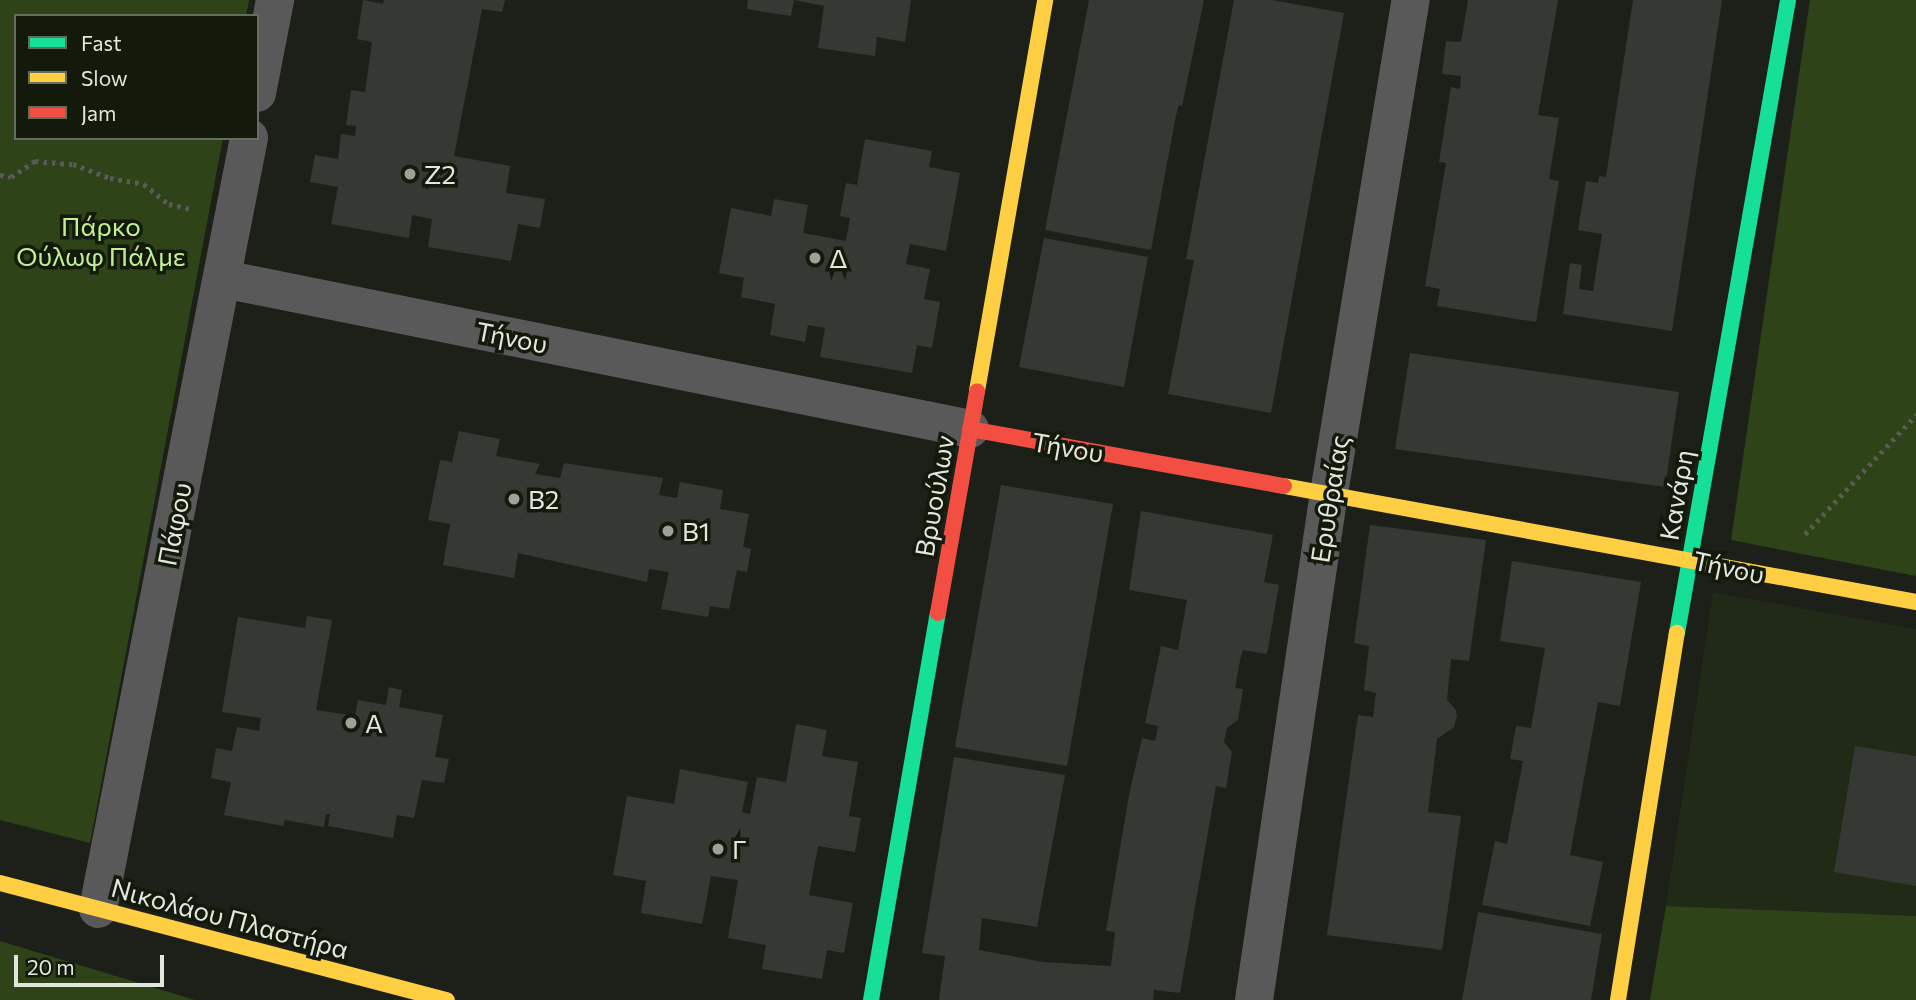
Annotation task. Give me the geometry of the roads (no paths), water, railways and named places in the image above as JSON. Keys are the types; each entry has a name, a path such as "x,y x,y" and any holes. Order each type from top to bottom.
{"street":[{"path":"259,83 275,0"},
{"name":"Βρυούλων","path":"871,1000 1045,0"},
{"name":"Ερυθραίας","path":"1254,1000 1329,493 1411,0"},
{"name":"Κανάρη","path":"1618,1000 1689,558 1788,0"},
{"name":"Πάφου","path":"99,909 249,140"},
{"name":"Τήνου","path":"222,279 970,429 1689,558 1916,602"},
{"name":"Νικολάου Πλαστήρα","path":"0,883 447,1000"}],"place":[{"name":"Ζ2","path":"410,174"},
{"name":"Δ","path":"815,258"},
{"name":"Β2","path":"514,499"},
{"name":"Β1","path":"668,531"},
{"name":"Α","path":"351,723"},
{"name":"Γ","path":"718,849"}],"park label":[{"name":"Πάρκο Ούλωφ Πάλμε","path":"101,241"}]}
